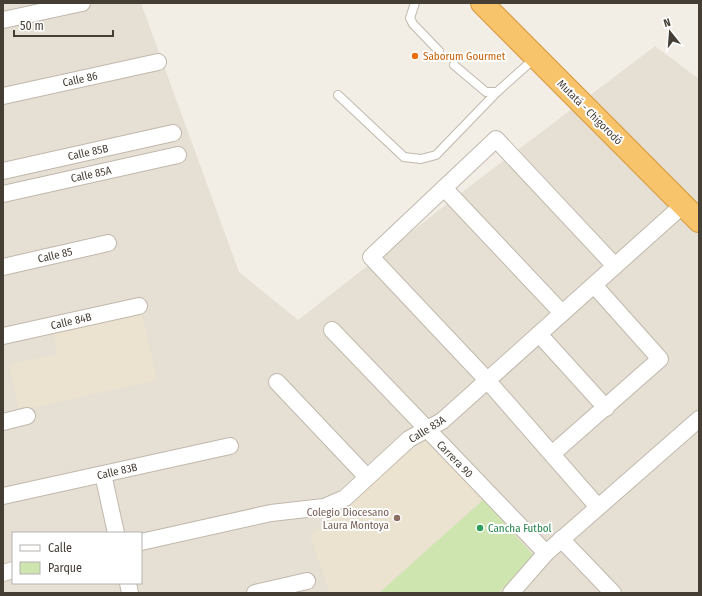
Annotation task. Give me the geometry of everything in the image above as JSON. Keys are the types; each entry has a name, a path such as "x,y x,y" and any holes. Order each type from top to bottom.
{"highway":[{"name":"Mutatá - Chigorodó","path":"482,3 699,221"}],"street":[{"path":"3,20 82,3"},
{"name":"Calle 86","path":"3,96 158,62"},
{"name":"Calle 85B","path":"3,170 173,133"},
{"path":"598,507 487,380 371,257 496,139 615,266"},
{"name":"Calle 85A","path":"3,194 178,155"},
{"path":"444,188 562,313"},
{"name":"Calle 83A","path":"142,542 272,513 324,507 344,498 409,439 442,421 683,205"},
{"name":"Calle 85","path":"3,267 108,243"},
{"path":"552,454 660,359 594,285"},
{"name":"Calle 84B","path":"3,336 139,306"},
{"name":"Carrera 90","path":"332,330 426,430 546,553"},
{"path":"539,334 606,408"},
{"path":"277,382 367,477"},
{"path":"3,422 27,416"},
{"path":"513,592 546,553 561,539 699,419"},
{"name":"Calle 83B","path":"3,496 230,446"},
{"path":"102,474 116,532"},
{"path":"561,539 613,593"},
{"path":"255,593 307,581"}],"lane":[{"path":"415,3 410,18 413,24 439,51"},
{"path":"338,95 404,156 421,159 436,154 496,92 536,57"},
{"path":"454,65 486,92 496,92"}],"shaded area":[{"path":"3,3 141,3 239,272 298,320 461,193 655,46 699,79 699,593 3,593"},
{"path":"141,309 157,380 19,411 9,365 57,354 53,329"},
{"name":"Colegio Diocesano Laura Montoya","path":"426,438 483,500 379,593 330,593 310,536"}],"green space":[{"name":"Cancha Futbol","path":"483,500 535,557 498,593 379,593"}],"place":[{"name":"Saborum Gourmet","path":"415,56"},
{"name":"Colegio Diocesano Laura Montoya","path":"397,518"},
{"name":"Cancha Futbol","path":"480,528"}]}
